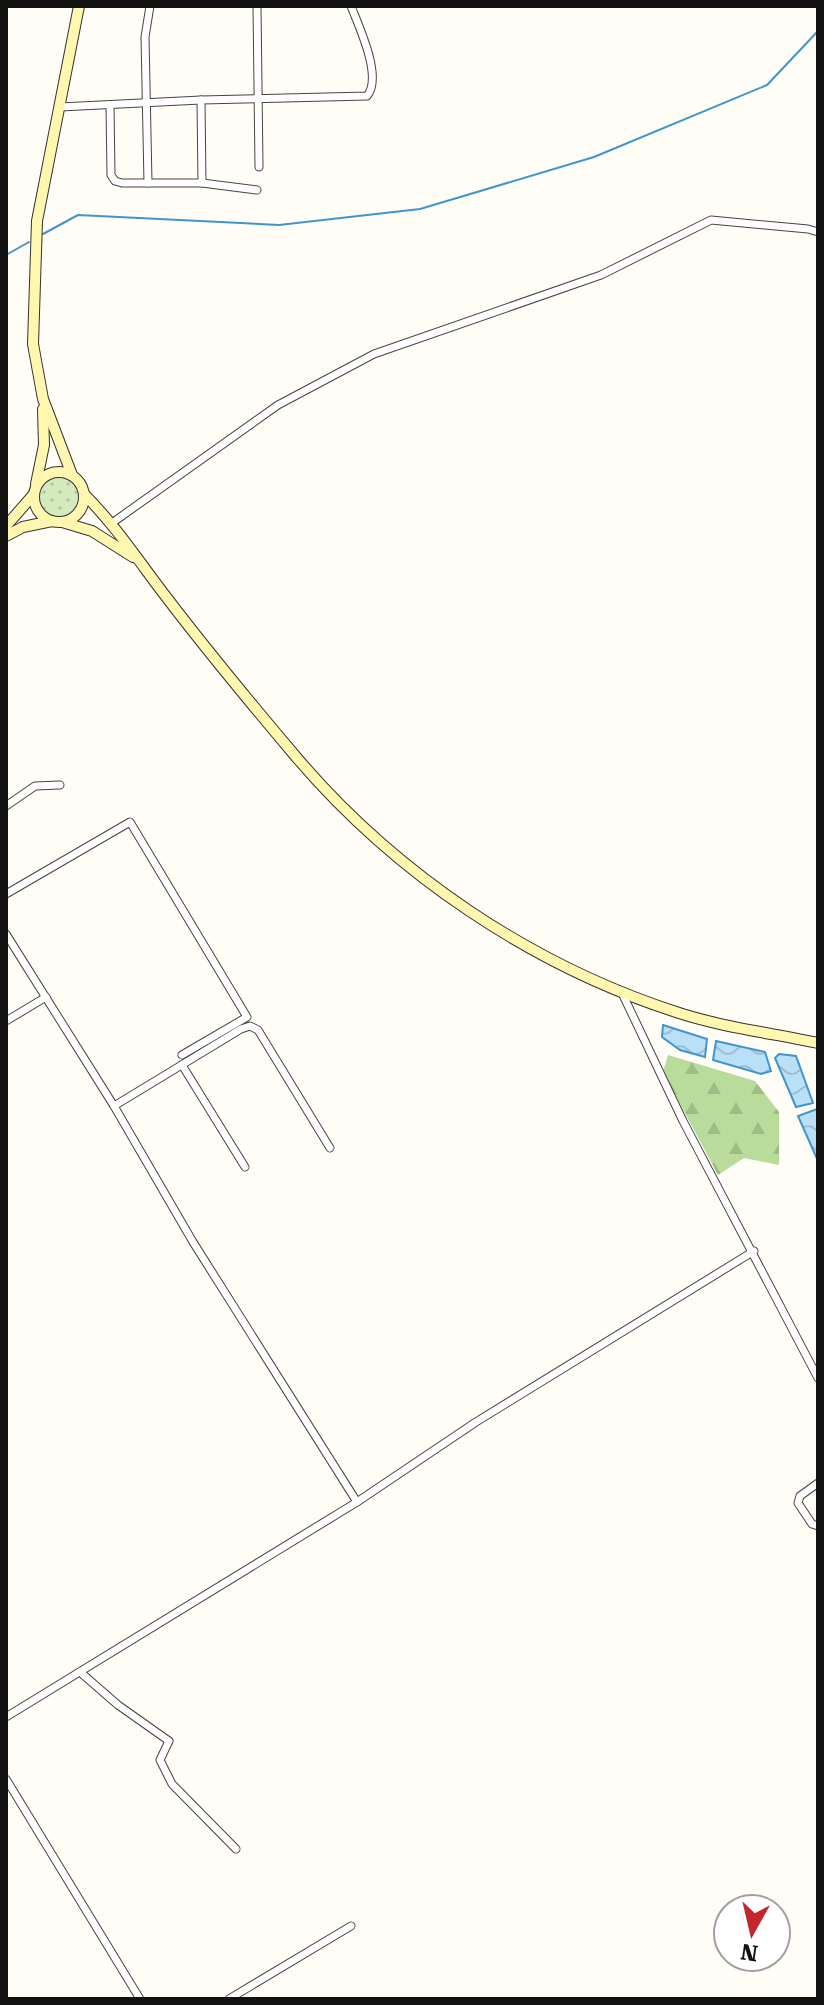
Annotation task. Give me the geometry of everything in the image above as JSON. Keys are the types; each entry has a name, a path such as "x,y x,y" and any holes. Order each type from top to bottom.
{"street":[{"path":"79,6 60,107 49,147 37,221 33,344 43,399 44,445 35,490 38,511 56,521 102,537 138,560"},
{"path":"148,183 145,37 150,6"},
{"path":"257,6 259,167"},
{"path":"60,107 369,95 373,88 370,61 351,6"},
{"path":"201,100 202,183"},
{"path":"110,105 111,175 115,181 202,183 257,190"},
{"path":"112,523 278,405 374,354 601,275 711,220 818,232"},
{"path":"6,536 23,527 68,520 81,510 82,487 72,475 43,399"},
{"path":"6,526 48,474 64,472 72,475"},
{"path":"84,494 112,523 138,560 299,761 351,815 392,851 490,925 622,993 679,1013 818,1043"},
{"path":"102,537 112,533 112,523"},
{"path":"6,806 35,786 60,785"},
{"path":"6,894 130,822 247,1017 182,1055"},
{"path":"6,934 114,1106 193,1242 357,1502"},
{"path":"622,993 683,1121 754,1251 818,1378"},
{"path":"6,1021 46,997"},
{"path":"114,1106 241,1029 255,1028 330,1148"},
{"path":"182,1065 245,1167"},
{"path":"6,1717 357,1502 476,1422 754,1251"},
{"path":"818,1483 800,1496 798,1503 812,1524 818,1526"},
{"path":"80,1672 118,1705 169,1741 160,1760 172,1784 236,1849"},
{"path":"6,1779 140,1999"},
{"path":"229,1999 351,1926"}],"green space":[{"path":"59,476 74,482 80,497 74,512 59,518 44,512 38,497 44,482"},
{"path":"668,1055 755,1081 779,1112 779,1165 744,1158 718,1175 663,1072"}],"water":[{"path":"663,1025 707,1039 705,1057 680,1050 662,1037"},
{"path":"716,1041 765,1052 771,1071 761,1074 713,1060"},
{"path":"779,1054 796,1056 813,1103 796,1107 775,1058"},
{"path":"818,1111 818,1161 798,1116"}],"waterway":[{"path":"43,234 78,215 279,225 420,209 594,157 767,85 818,31"},
{"path":"6,255 29,242"}]}
